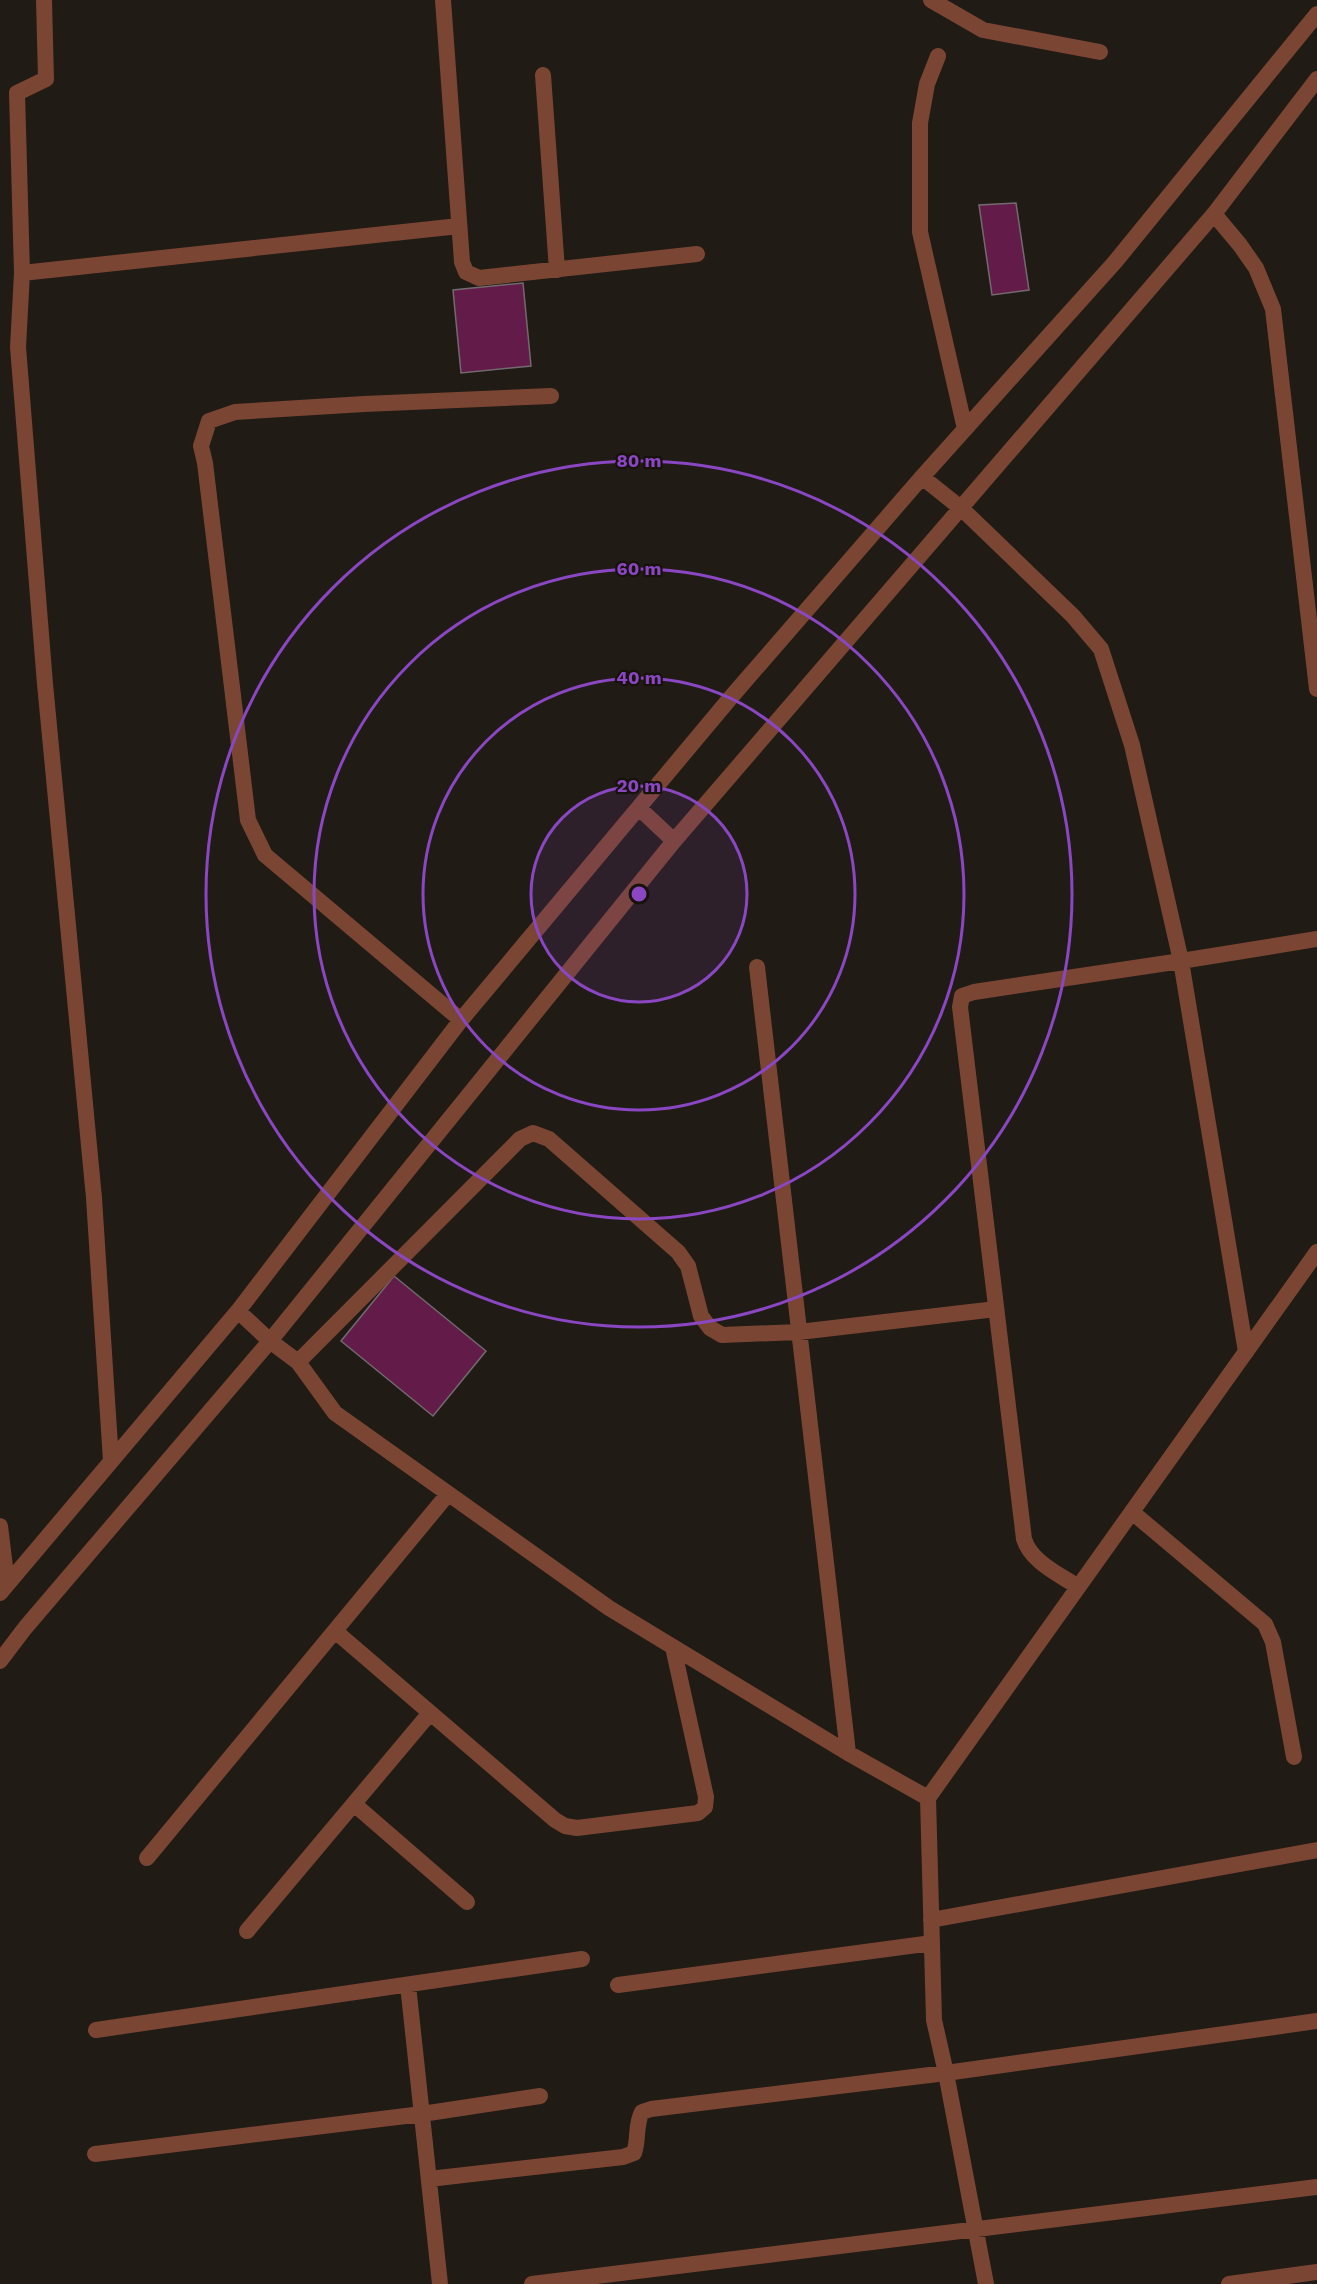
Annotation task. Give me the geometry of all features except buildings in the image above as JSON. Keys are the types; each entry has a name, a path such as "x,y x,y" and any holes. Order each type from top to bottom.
{"street":[{"path":"44,0 46,79 17,93 22,273 18,347 44,673 94,1198 111,1461"},
{"path":"443,0 462,262 466,272 479,278 697,254"},
{"path":"931,0 983,30 1100,52"},
{"path":"4,1589 238,1311 461,1020 740,687 922,477 1114,262 1317,14"},
{"path":"938,57 927,84 920,123 920,232 965,429"},
{"path":"543,75 557,270"},
{"path":"0,1661 25,1628 270,1341 674,841 1214,214 1317,80"},
{"path":"1214,214 1256,268 1273,309 1317,689"},
{"path":"22,273 459,226"},
{"path":"461,1020 265,855 248,820 206,463 201,446 209,421 235,412 551,396"},
{"path":"922,477 962,509 1073,616 1101,649 1132,745 1181,961 1246,1352"},
{"path":"639,808 674,841"},
{"path":"1078,1587 1034,1557 1027,1549 1024,1539 960,1007 962,996 974,992 1317,939"},
{"path":"756,967 848,1753"},
{"path":"298,1362 520,1139 533,1133 549,1138 678,1252 688,1266 701,1316 710,1328 722,1335 799,1332 996,1309"},
{"path":"986,2284 934,2020 928,1798 1317,1252"},
{"path":"238,1311 270,1341 298,1362 335,1413 609,1608 848,1753 928,1798"},
{"path":"147,1857 448,1494"},
{"path":"1132,1512 1265,1624 1273,1642 1294,1757"},
{"path":"0,1526 4,1589"},
{"path":"335,1631 565,1826 577,1828 698,1813 705,1807 706,1797 673,1647"},
{"path":"247,1931 430,1713"},
{"path":"354,1804 467,1902"},
{"path":"931,1920 1317,1850"},
{"path":"618,1986 932,1943"},
{"path":"96,2030 582,1959"},
{"path":"408,1985 440,2284"},
{"path":"429,2179 623,2157 634,2153 638,2141 637,2121 642,2112 651,2109 946,2073 1317,2021"},
{"path":"95,2154 422,2114 540,2096"},
{"path":"532,2284 1317,2187"},
{"path":"1229,2284 1317,2272"}]}
